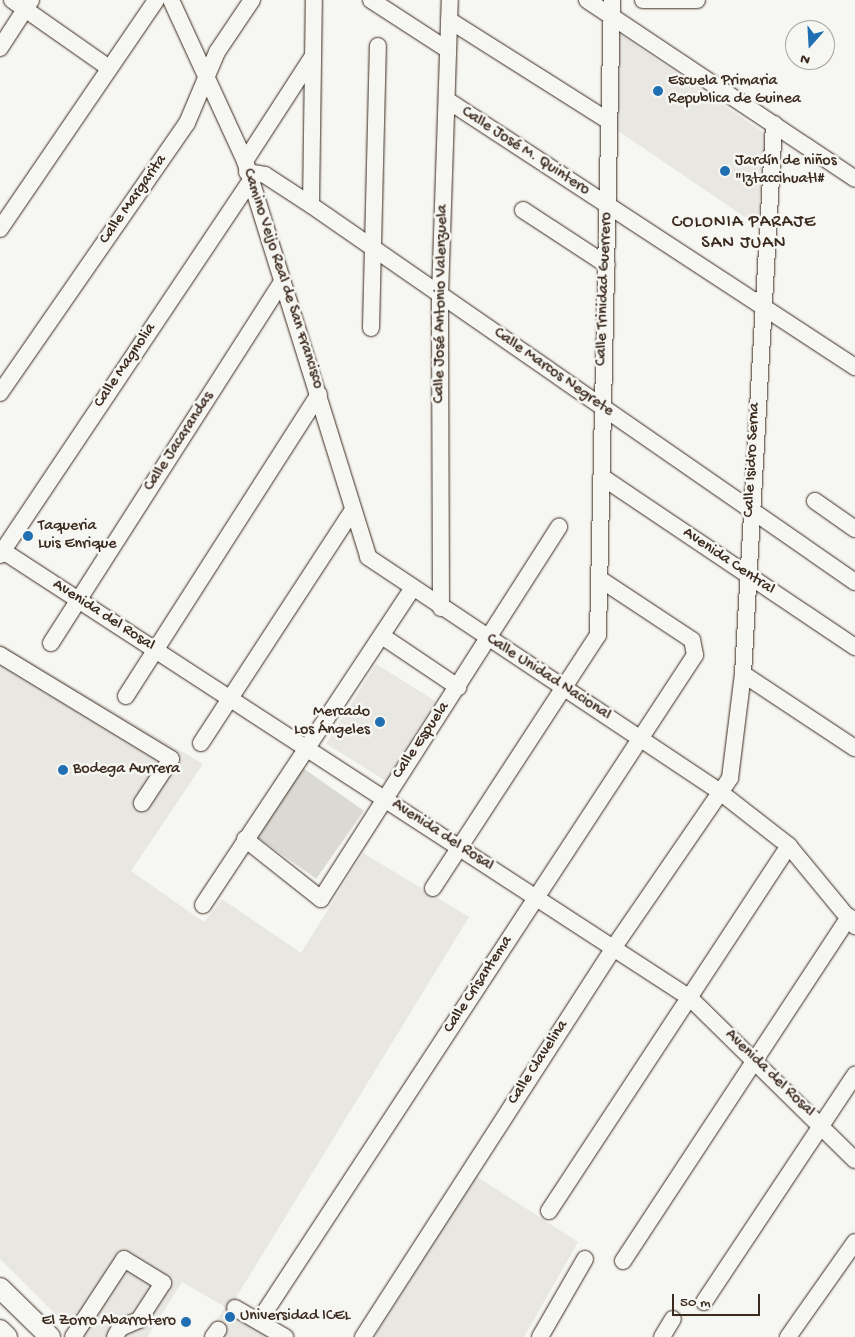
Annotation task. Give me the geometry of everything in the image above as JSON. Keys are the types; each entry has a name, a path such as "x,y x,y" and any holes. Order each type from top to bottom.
{"main road":[{"path":"0,1288 50,1337"},
{"path":"0,1330 7,1337"}],"street":[{"path":"0,229 156,0"},
{"name":"Camino Veijo Real de San Francisco","path":"172,0 247,172 281,283 319,394 353,510 375,565"},
{"name":"Calle Margarita","path":"0,393 187,123 206,76 252,0"},
{"path":"311,204 314,0"},
{"path":"371,0 448,50"},
{"name":"Calle José Antonio Valenzuela","path":"441,608 440,295 450,0"},
{"path":"587,0 855,179"},
{"name":"Calle Trinidad Guerrero","path":"432,888 565,689 598,635 608,207 607,120 612,0"},
{"path":"643,0 697,0"},
{"path":"0,48 23,3 109,68"},
{"path":"449,20 607,120"},
{"path":"371,328 378,46"},
{"name":"Calle Magnolia","path":"1,552 247,172 313,56"},
{"name":"Calle José M. Quintero","path":"446,100 855,367"},
{"name":"Calle Isidro Serna","path":"720,792 736,758 743,674 761,304 774,124"},
{"name":"Calle Marcos Negrete","path":"247,172 265,175 311,204 855,582"},
{"path":"523,210 606,265"},
{"name":"Calle Jacarandas","path":"51,642 281,283"},
{"path":"126,696 319,394"},
{"name":"Avenida Central","path":"602,477 855,647"},
{"path":"815,501 855,529"},
{"path":"200,743 353,510"},
{"name":"Calle Espuela","path":"245,839 322,899 559,527"},
{"name":"Avenida del Rosal","path":"1,552 79,600 690,998 756,1060 855,1160"},
{"name":"Calle Unidad Nacional","path":"375,565 641,738 720,792 789,846 852,921"},
{"name":"Calle Crisantema","path":"259,1321 695,655 695,647 692,640 600,579"},
{"path":"203,905 412,590"},
{"path":"382,636 458,687"},
{"path":"0,655 171,759 142,803"},
{"path":"743,674 855,748"},
{"name":"Calle Clavelina","path":"363,1337 614,947 720,792"},
{"path":"549,1211 789,846"},
{"path":"623,1261 756,1060 852,921"},
{"path":"704,1302 855,1075"},
{"path":"788,1337 855,1242"},
{"path":"73,1337 124,1259 162,1284 139,1320 120,1328 115,1337"},
{"path":"540,1337 585,1259"},
{"path":"235,1308 285,1337"},
{"path":"662,1337 673,1319"}],"shaded area":[{"name":"Escuela Primaria Republica de Guinea","path":"612,29 766,134 758,226 611,126"},
{"path":"0,643 203,764 131,871 204,922 222,899 301,953 363,853 469,917 229,1309 275,1337 206,1337 225,1307 182,1282 147,1337 78,1337 0,1259"},
{"name":"Mercado Los Ángeles","path":"376,664 435,701 386,781 326,744"},
{"path":"300,766 364,811 316,879 252,834"},
{"path":"476,1176 578,1242 524,1337 374,1337"}],"place":[{"name":"Escuela Primaria Republica de Guinea","path":"658,91"},
{"name":"Jardín de niños \"Iztaccihuatl#","path":"725,171"},
{"name":"Taqueria Luis Enrique","path":"28,536"},
{"name":"Mercado Los Ángeles","path":"380,722"},
{"name":"Bodega Aurrera","path":"63,770"},
{"name":"Universidad ICEL","path":"230,1317"},
{"name":"El Zorro Abarrotero","path":"186,1322"}],"district":[{"name":"COLONIA PARAJE SAN JUAN","path":"744,234"}]}
